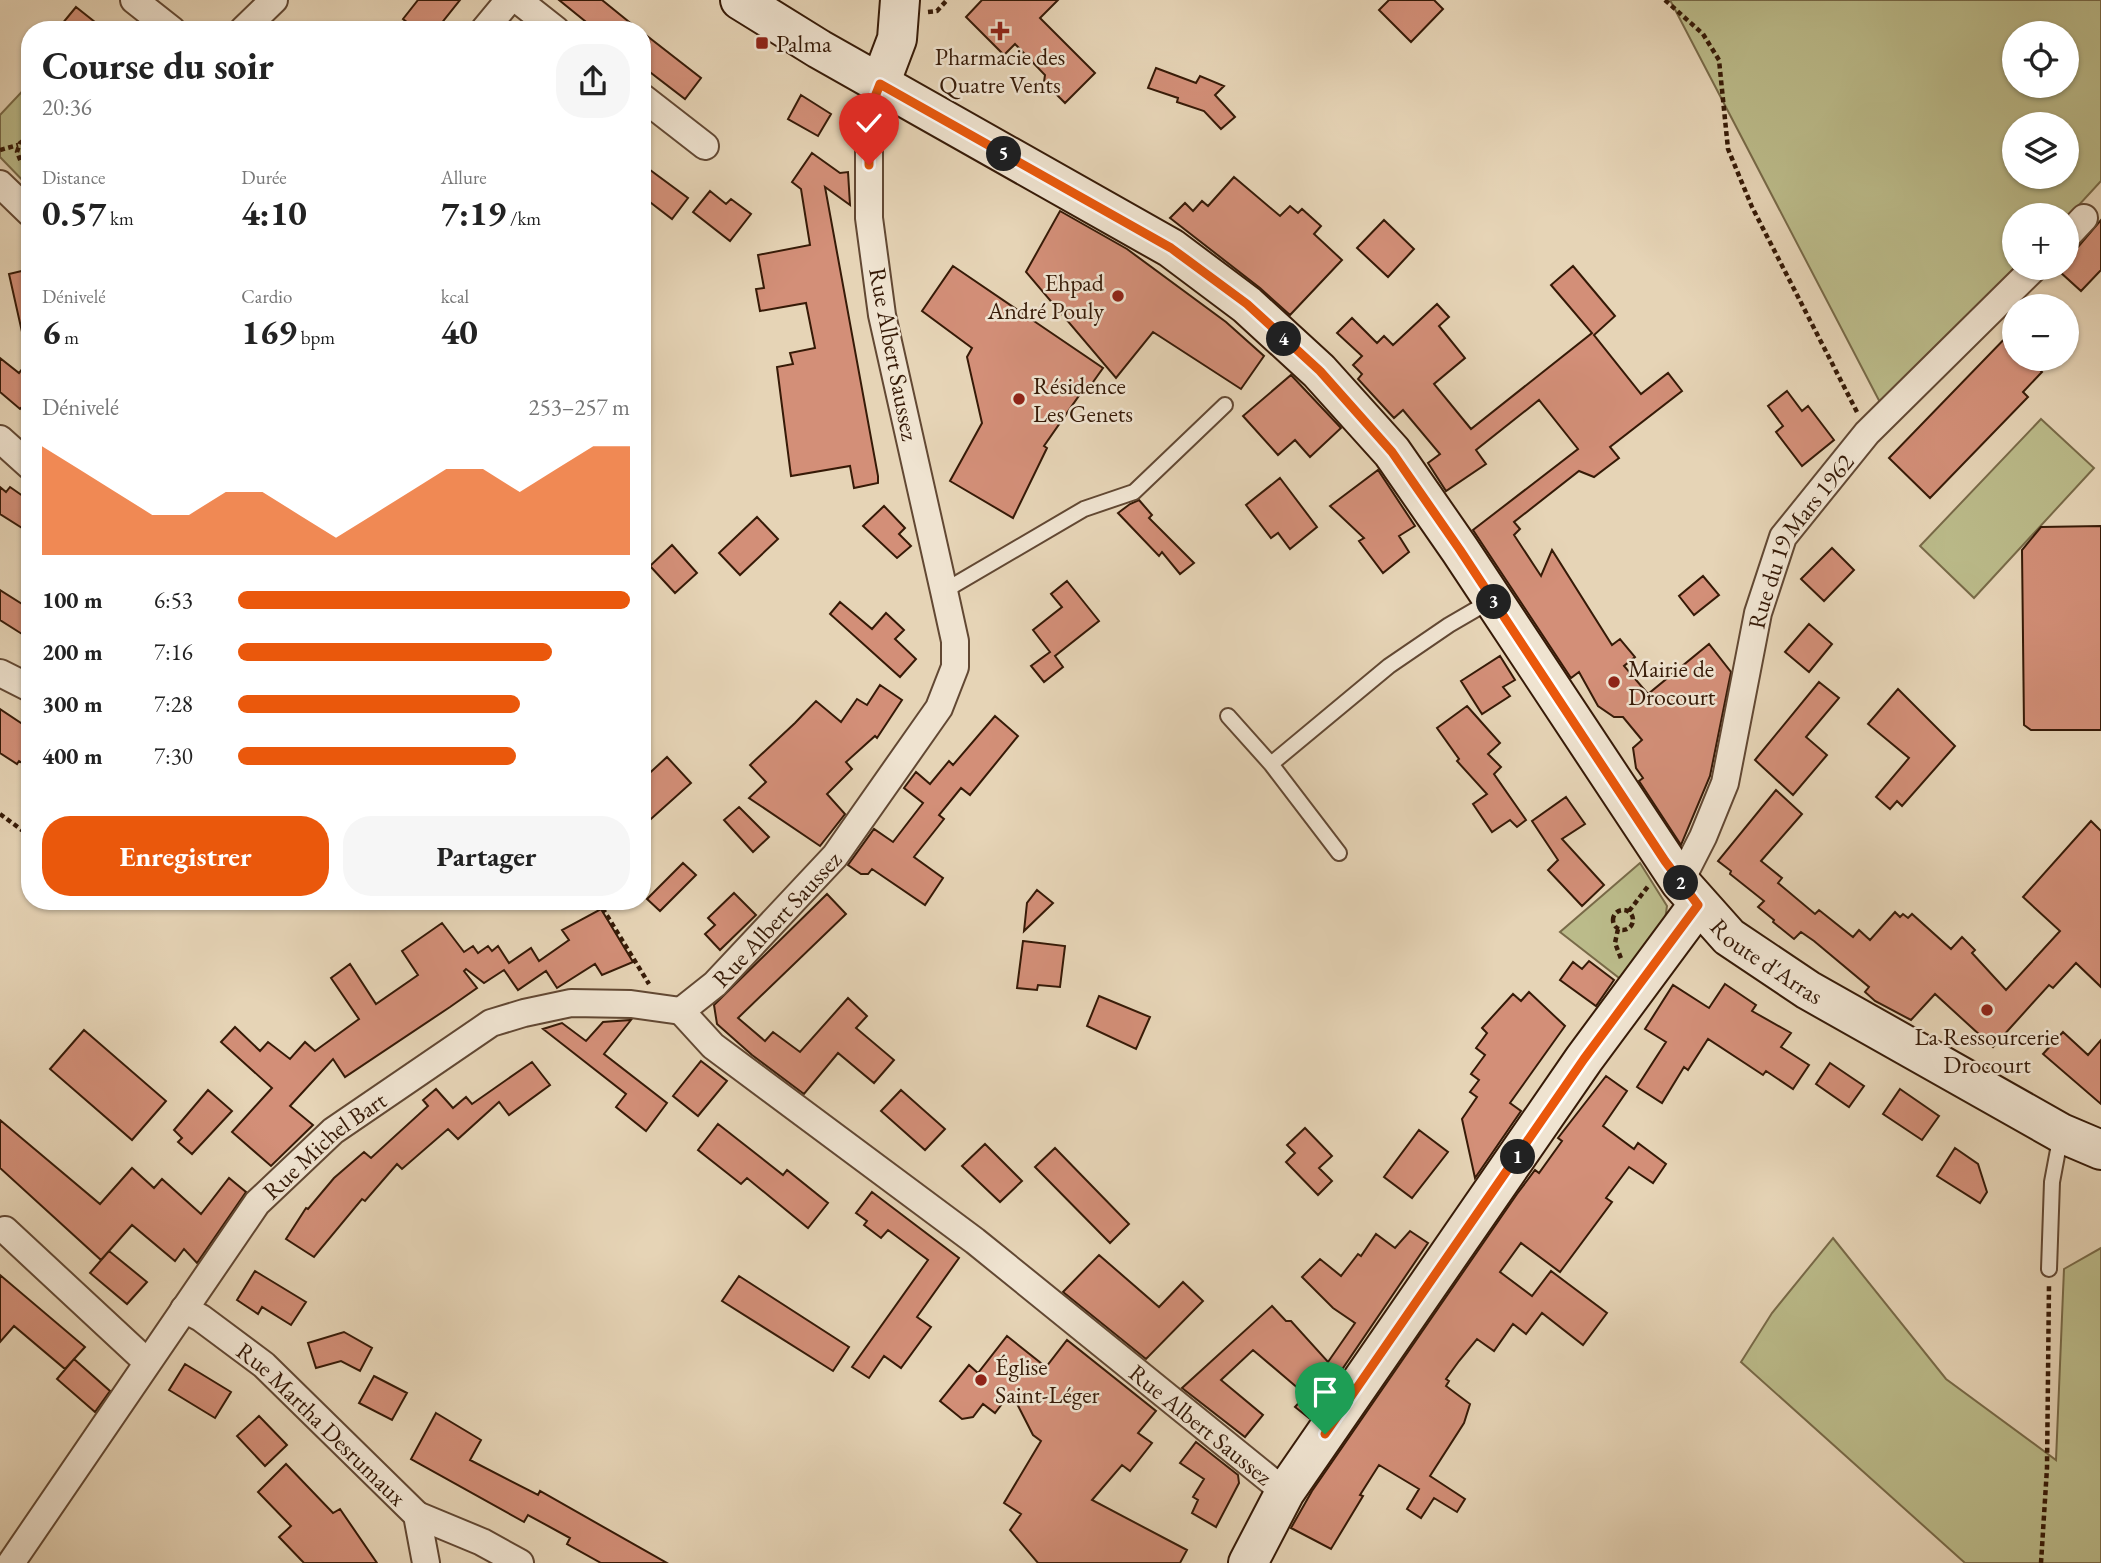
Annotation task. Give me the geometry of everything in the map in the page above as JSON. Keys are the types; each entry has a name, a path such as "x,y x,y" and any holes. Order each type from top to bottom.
{"main road":[{"name":"Route d'Arras","path":"740,0 819,49 1171,248 1247,304 1320,371 1392,452 1689,893 1729,937 1808,990 2062,1133 2101,1150"},
{"path":"880,84 897,39 914,6"},
{"path":"1248,1563 1285,1492 1584,1059 1689,893"}],"street":[{"path":"134,0 161,21"},
{"path":"252,21 274,0"},
{"path":"492,21 509,0"},
{"path":"517,0 544,21"},
{"name":"Rue Albert Saussez","path":"880,84 869,112 869,218 882,315 944,591 954,641 955,667 939,708 835,856 715,984 681,1011 713,1045 975,1241 1285,1492"},
{"path":"651,104 705,146"},
{"path":"0,184 21,204"},
{"name":"Rue du 19 Mars 1962","path":"1689,893 1703,837 1725,783 1758,613 1783,537 1867,433 2022,280"},
{"path":"0,439 21,458"},
{"path":"0,673 21,684"},
{"name":"Rue Michel Bart","path":"11,1563 257,1203 333,1131 491,1023 571,1003 655,1007 681,1011"},
{"path":"5,1230 147,1362"},
{"name":"Rue Martha Desrumaux","path":"184,1309 201,1318 264,1365 417,1515 426,1563"},
{"path":"417,1515 482,1542 520,1563"}],"lane":[{"path":"944,591 1084,509 1134,492 1225,405"},
{"path":"1271,764 1389,666 1449,625 1493,600"},
{"path":"1228,716 1271,764 1339,853"},
{"path":"2049,1269 2052,1182 2062,1133"}],"path":[{"path":"914,6 937,11 947,0"},
{"path":"1665,0 1703,33 1718,60 1728,149 1752,207 1867,433"},
{"path":"21,142 18,158 21,162"},
{"path":"0,150 19,145"},
{"path":"0,814 21,829"},
{"path":"603,910 652,990 655,1007"},
{"path":"1619,910 1629,911 1633,917 1632,924 1624,930 1618,929 1613,924 1614,914 1619,910"},
{"path":"2041,1563 2047,1468 2049,1269"}],"green space":[{"path":"1670,0 2101,0 2101,181 2079,205 2002,203 2002,280 2008,280 1884,410"},
{"path":"21,93 21,179 0,157 0,115"},
{"path":"2041,419 2094,468 1974,598 1920,546"},
{"path":"1640,863 1667,906 1665,920 1623,981 1560,932"},
{"path":"1833,1238 1946,1379 2056,1460 2064,1269 2101,1248 2101,1563 1965,1563 1741,1362 1772,1313"}],"building":[{"path":"418,0 460,0 443,21 403,19"},
{"path":"559,0 602,0 628,21 585,21"},
{"path":"982,0 1058,0 1040,18 1095,73 1065,103 1044,82 1045,75 1015,44 1004,55 966,17"},
{"path":"1389,0 1434,0 1443,9 1411,42 1379,10"},
{"path":"76,7 94,21 64,21"},
{"path":"651,39 701,78 685,99 651,73"},
{"path":"1156,68 1196,83 1200,76 1224,86 1215,95 1235,117 1221,129 1204,111 1177,102 1178,98 1148,88"},
{"path":"801,95 831,114 818,136 788,119"},
{"path":"812,153 840,173 848,172 850,205 825,187 878,476 878,483 854,488 850,466 791,476 777,367 793,364 790,353 815,348 806,303 760,311 756,289 764,288 758,255 810,245 801,189 792,182"},
{"path":"651,171 688,198 672,219 651,203"},
{"path":"1234,177 1280,216 1290,206 1298,213 1302,209 1321,226 1314,234 1342,260 1290,315 1260,288 1170,218 1185,203 1193,211 1202,201 1208,206"},
{"path":"710,191 726,204 731,199 751,214 730,241 693,212"},
{"name":"Ehpad André Pouly","path":"1060,211 1127,249 1226,322 1264,356 1241,389 1153,332 1116,378 1026,272"},
{"path":"1384,220 1414,249 1388,277 1357,248"},
{"path":"2101,220 2101,270 2081,291 2069,280 2079,280 2079,246"},
{"name":"Résidence Les Genets","path":"953,266 1103,368 1086,392 1083,390 1044,446 1047,448 1013,518 950,481 982,423 967,357 972,348 922,311"},
{"path":"1573,266 1615,316 1594,335 1641,394 1668,373 1682,391 1610,447 1619,458 1594,477 1579,471 1514,522 1520,529 1514,535 1541,576 1552,550 1612,645 1620,639 1635,657 1624,666 1648,694 1709,644 1731,672 1710,776 1681,845 1639,781 1643,778 1636,768 1633,748 1642,740 1623,717 1614,717 1598,706 1579,672 1571,678 1473,530 1578,449 1539,400 1476,450 1486,464 1446,491 1428,463 1440,454 1403,410 1394,418 1358,379 1362,374 1353,365 1362,356 1337,333 1352,318 1377,343 1384,336 1393,345 1437,304 1449,317 1439,326 1465,358 1434,384 1471,429 1592,333 1551,285"},
{"path":"21,271 21,328 9,274"},
{"path":"2002,341 2002,371 2042,372 2023,392 2028,397 1930,498 1889,458"},
{"path":"0,358 19,373 21,370 21,408 0,392"},
{"path":"1291,375 1341,428 1310,457 1295,440 1278,455 1243,416"},
{"path":"1787,391 1802,411 1808,406 1834,440 1802,466 1776,432 1783,426 1768,406"},
{"path":"1378,470 1415,526 1399,536 1409,552 1383,573 1359,541 1364,538 1330,506"},
{"path":"1280,478 1317,527 1290,549 1278,533 1271,538 1246,505"},
{"path":"0,487 6,492 10,487 21,495 21,527 0,514"},
{"path":"1139,500 1152,515 1149,518 1194,563 1180,574 1162,552 1159,556 1118,513"},
{"path":"884,506 905,528 899,534 911,546 897,558 863,526"},
{"path":"757,517 778,539 740,575 719,553"},
{"path":"2101,526 2101,730 2031,730 2024,725 2022,550 2041,527"},
{"path":"672,545 697,573 675,593 651,565"},
{"path":"1832,548 1854,570 1824,601 1801,579"},
{"path":"1703,576 1719,595 1694,615 1679,596"},
{"path":"1067,581 1099,621 1055,656 1063,667 1044,682 1031,666 1050,652 1033,630 1062,607 1051,594"},
{"path":"0,590 21,603 21,633 0,620"},
{"path":"840,602 872,629 886,613 904,630 895,639 916,659 900,677 830,614"},
{"path":"1809,624 1832,644 1809,672 1785,652"},
{"path":"1500,656 1515,680 1503,687 1510,696 1482,714 1461,681"},
{"path":"1819,682 1839,698 1806,737 1827,755 1793,795 1755,760"},
{"path":"880,685 902,700 877,738 875,736 846,762 852,769 827,794 845,814 820,846 749,798 766,782 750,765 816,701 841,722 857,699 867,705"},
{"path":"1898,689 1955,746 1902,806 1897,801 1890,809 1876,797 1909,758 1868,724"},
{"path":"1467,706 1500,743 1488,754 1501,767 1494,774 1526,820 1517,827 1510,820 1492,832 1473,804 1487,794 1457,761 1459,759 1437,728"},
{"path":"0,709 21,723 21,762 17,764 0,753"},
{"path":"995,716 1018,736 970,795 961,788 939,815 944,819 914,857 943,878 925,905 872,869 868,874 861,874 848,865 874,829 893,842 923,803 904,788 916,772 930,784 949,761 953,765"},
{"path":"667,757 691,783 651,819 651,772"},
{"path":"1776,790 1802,814 1761,861 1782,878 1778,883 1815,914 1819,910 1853,937 1859,930 1870,940 1895,912 1900,917 1903,914 1908,918 1912,914 1951,949 1962,937 1975,950 1972,953 2006,990 2060,931 2023,897 2091,821 2101,831 2101,987 2076,963 2053,988 2049,985 1993,1047 1935,994 1911,1020 1875,1001 1865,992 1869,987 1814,941 1801,932 1794,939 1773,922 1774,920 1758,907 1764,901 1718,861"},
{"path":"1566,797 1585,824 1562,839 1604,885 1582,906 1548,870 1558,860 1532,821"},
{"path":"739,807 769,837 753,852 724,820"},
{"path":"683,863 696,875 660,911 651,903 651,895"},
{"path":"1037,890 1053,903 1024,931 1027,903"},
{"path":"734,893 756,915 720,950 705,934 715,925 708,918"},
{"path":"827,894 846,914 738,1018 765,1041 773,1032 800,1052 848,998 867,1016 856,1028 894,1060 874,1083 838,1053 804,1094 752,1055 717,1024 714,1005"},
{"path":"602,910 633,962 602,975 595,964 557,988 546,971 518,990 504,970 484,983 466,969 464,971 477,988 450,1007 345,1077 333,1059 290,1106 313,1125 271,1166 232,1132 272,1088 221,1042 235,1027 260,1051 268,1042 290,1059 305,1042 315,1051 359,1019 331,978 350,964 376,1004 418,975 402,951 442,923 464,952 473,946 478,953 488,946 492,951 498,946 509,963 531,948 539,961 569,940 562,930"},
{"path":"1023,941 1065,946 1060,987 1038,985 1037,990 1017,988"},
{"path":"1589,961 1614,980 1596,1006 1560,980 1573,962 1582,969"},
{"path":"1725,984 1756,1005 1752,1011 1791,1033 1781,1047 1809,1065 1793,1089 1766,1071 1763,1075 1708,1039 1688,1070 1684,1067 1662,1103 1637,1087 1666,1042 1645,1029 1673,985 1709,1008"},
{"path":"1529,992 1565,1026 1510,1103 1521,1111 1475,1178 1462,1119 1477,1097 1470,1092 1479,1080 1471,1074 1485,1055 1476,1048 1487,1033 1482,1028 1513,994 1521,1001"},
{"path":"1099,996 1150,1017 1136,1049 1087,1026"},
{"path":"631,1020 604,1054 667,1103 646,1131 616,1107 626,1094 543,1029 562,1023 586,1041 603,1022"},
{"path":"84,1030 166,1101 132,1140 50,1069"},
{"path":"2063,1032 2088,1055 2101,1040 2101,1104 2043,1054"},
{"path":"701,1061 727,1081 698,1116 673,1096"},
{"path":"532,1062 550,1085 509,1115 499,1102 458,1139 448,1129 402,1169 397,1164 365,1201 362,1199 314,1257 286,1239 306,1208 308,1209 334,1178 364,1152 371,1158 428,1106 423,1100 436,1089 453,1108 466,1097 472,1104"},
{"path":"1830,1063 1864,1086 1849,1107 1816,1084"},
{"path":"1606,1076 1627,1091 1603,1126 1634,1149 1638,1143 1666,1164 1653,1183 1629,1167 1606,1198 1612,1202 1560,1272 1521,1243 1500,1272 1532,1296 1551,1271 1607,1313 1583,1345 1542,1313 1526,1334 1513,1324 1494,1351 1477,1339 1459,1361 1446,1379 1449,1381 1446,1386 1470,1404 1464,1423 1430,1476 1465,1499 1457,1512 1434,1498 1421,1518 1407,1509 1419,1489 1379,1465 1331,1549 1291,1528 1312,1491 1517,1194 1535,1170 1539,1173 1562,1141 1558,1138"},
{"path":"1900,1089 1939,1116 1922,1140 1883,1114"},
{"path":"208,1090 232,1111 192,1154 178,1142 182,1138 174,1130"},
{"path":"901,1090 945,1129 925,1150 881,1111"},
{"path":"0,1120 100,1204 132,1168 154,1188 162,1179 201,1214 229,1178 246,1192 197,1263 184,1249 175,1261 132,1225 101,1260 0,1168"},
{"path":"718,1124 783,1175 787,1170 828,1203 808,1228 747,1178 741,1184 698,1150"},
{"path":"1305,1128 1332,1156 1319,1168 1332,1181 1318,1195 1286,1162 1295,1153 1287,1145"},
{"path":"1419,1130 1448,1152 1412,1198 1384,1177"},
{"path":"985,1144 1022,1181 1000,1202 962,1166"},
{"path":"1055,1148 1129,1224 1110,1243 1035,1167"},
{"path":"1955,1148 1978,1164 1987,1192 1980,1203 1937,1176"},
{"path":"872,1192 959,1258 917,1317 931,1327 901,1368 884,1356 869,1378 852,1367 928,1260 888,1230 881,1238 864,1225 867,1221 856,1213"},
{"path":"1410,1231 1428,1243 1309,1418 1295,1407 1306,1395 1253,1350 1221,1380 1263,1415 1245,1437 1182,1388 1272,1306 1286,1321 1291,1321 1328,1362 1355,1323 1333,1308 1302,1277 1320,1259 1341,1276 1358,1254 1361,1256 1376,1234 1395,1248"},
{"path":"109,1251 147,1282 127,1304 90,1273"},
{"path":"1099,1255 1159,1307 1183,1282 1203,1301 1146,1359 1063,1292"},
{"path":"255,1271 306,1302 291,1325 262,1307 258,1314 237,1300"},
{"path":"0,1275 85,1347 65,1369 14,1326 0,1342"},
{"path":"739,1276 849,1347 833,1371 722,1301"},
{"path":"344,1332 372,1348 360,1371 341,1361 316,1368 308,1343"},
{"path":"1007,1336 1046,1367 1067,1340 1156,1411 1138,1433 1152,1443 1130,1471 1122,1465 1092,1500 1187,1550 1180,1563 1038,1563 1010,1530 1021,1514 1004,1503 1041,1441 1033,1435 1011,1392 995,1413 983,1404 973,1417 962,1419 940,1401 969,1365 978,1373"},
{"path":"74,1359 110,1391 95,1412 57,1379"},
{"path":"185,1364 231,1392 215,1418 169,1390"},
{"path":"374,1376 407,1393 392,1420 359,1403"},
{"path":"436,1413 481,1440 470,1460 538,1495 540,1491 667,1563 601,1563 567,1544 570,1538 528,1515 524,1522 411,1459"},
{"path":"259,1416 287,1445 265,1466 237,1436"},
{"path":"1196,1442 1238,1475 1239,1483 1216,1527 1192,1513 1198,1500 1193,1497 1204,1479 1180,1463"},
{"path":"286,1464 333,1513 340,1509 377,1563 304,1563 279,1537 291,1526 258,1492"}],"place":[{"name":"Pharmacie des Quatre Vents","path":"1000,31"},
{"name":"Palma","path":"762,43"},
{"name":"Ehpad André Pouly","path":"1118,296"},
{"name":"Résidence Les Genets","path":"1019,399"},
{"name":"Mairie de Drocourt","path":"1614,682"},
{"name":"La Ressourcerie Drocourt","path":"1987,1010"},
{"name":"Église Saint-Léger","path":"981,1380"}],"route":[{"path":"869,165 869,112 880,84 1171,248 1247,304 1320,371 1392,452 1460,550 1665,861 1698,905 1584,1059 1325,1434"}]}
